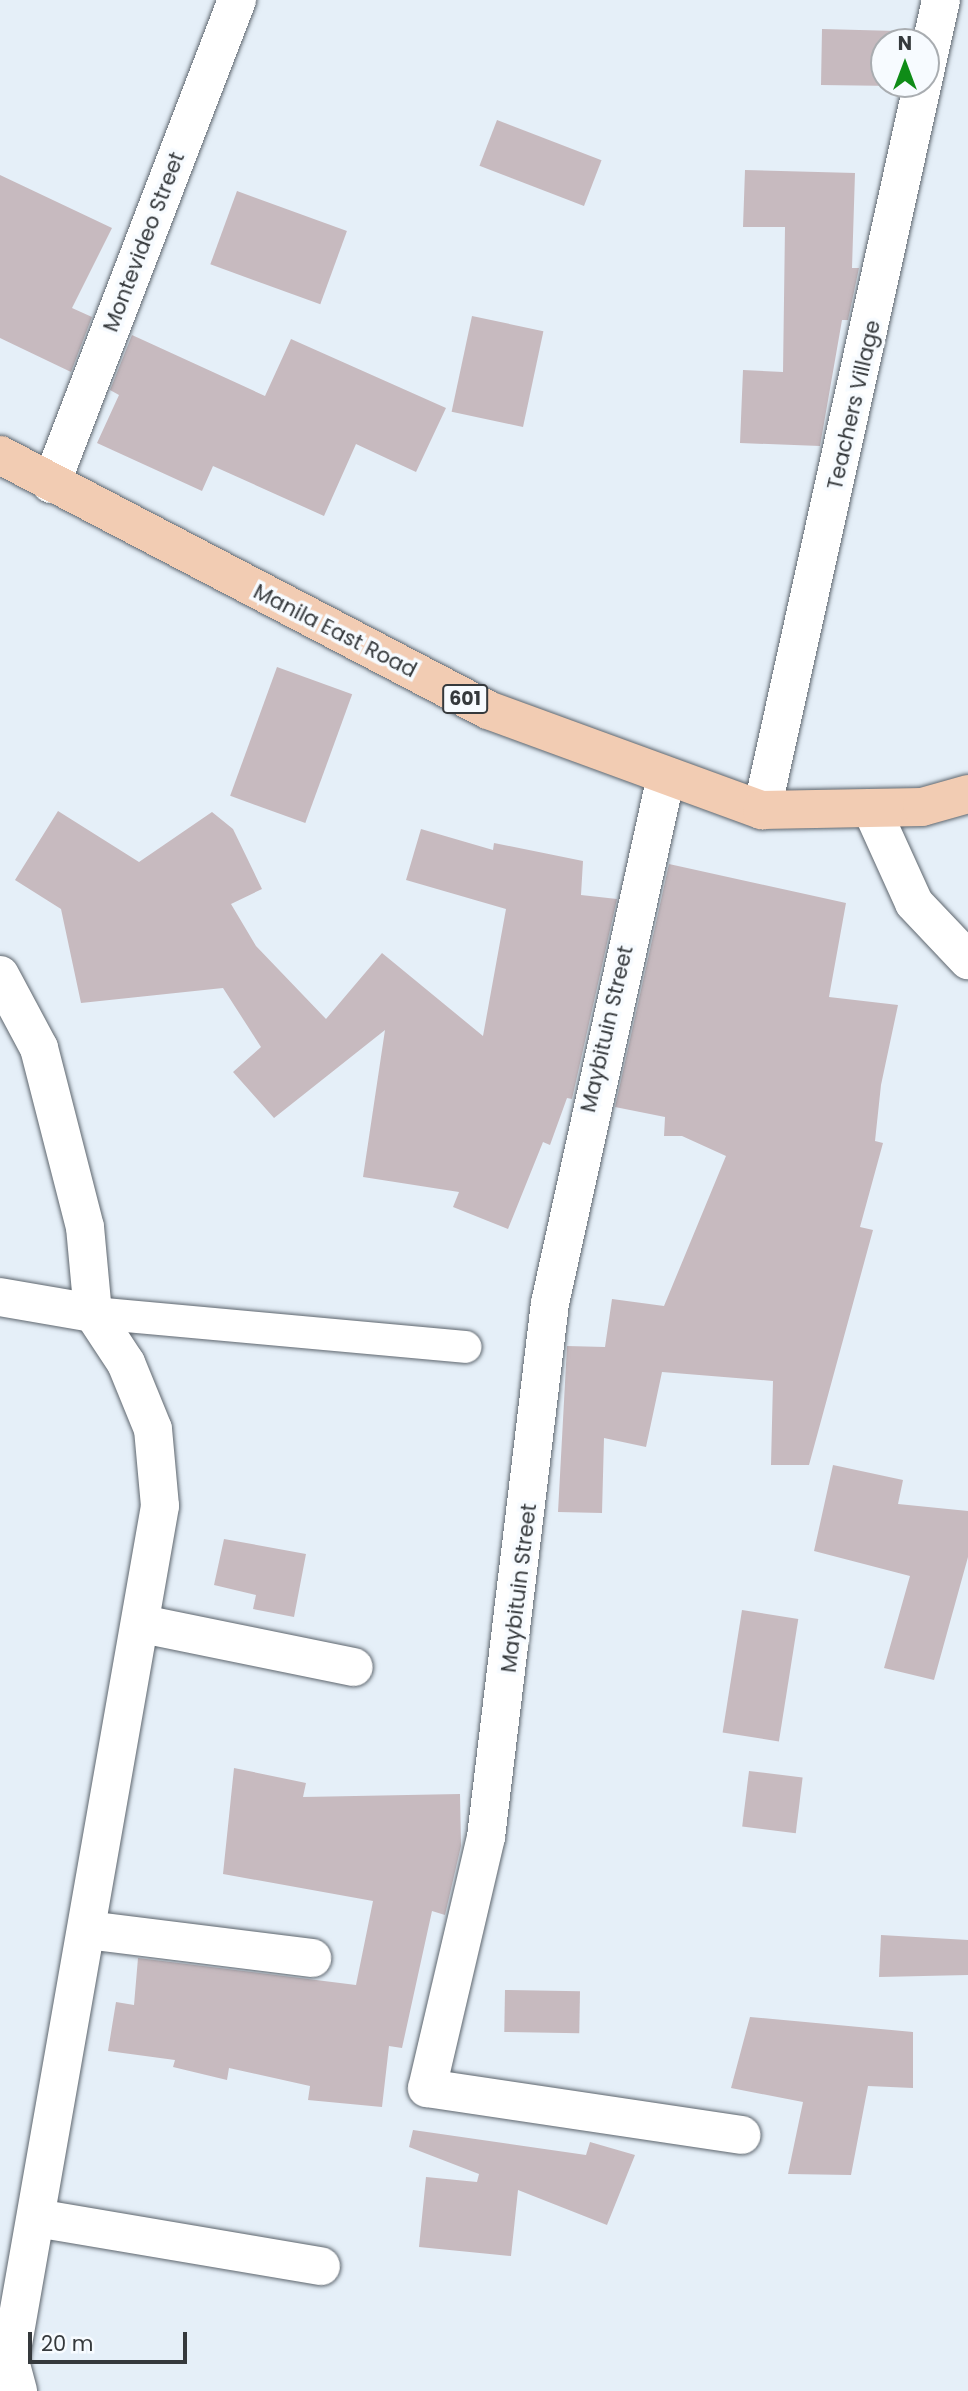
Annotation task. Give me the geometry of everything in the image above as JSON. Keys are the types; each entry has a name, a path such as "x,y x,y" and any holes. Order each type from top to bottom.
{"main road":[{"name":"Manila East Road","path":"0,454 51,484 488,710 762,810 922,807 968,794"}],"street":[{"name":"Montevideo Street","path":"51,484 237,0"},
{"name":"Teachers Village","path":"762,810 942,0"},
{"name":"Maybituin Street","path":"666,776 550,1303 486,1837 428,2088 742,2135"},
{"path":"870,808 914,903 968,960"},
{"path":"0,975 39,1048 85,1227 93,1313 126,1363 153,1429 160,1506 142,1624 10,2361 18,2391"},
{"path":"0,1297 93,1313"},
{"path":"142,1624 354,1667"},
{"path":"88,1930 312,1958"},
{"path":"36,2218 321,2266"}],"lane":[{"path":"93,1313 465,1348"}],"building":[{"path":"822,29 870,30 870,86 821,85"},
{"path":"497,120 602,160 584,206 479,166"},
{"path":"745,170 855,173 852,268 859,268 848,320 842,320 820,446 740,443 743,370 783,372 785,227 743,227"},
{"path":"0,175 112,228 72,308 92,317 71,372 0,338"},
{"path":"237,191 347,231 320,304 210,264"},
{"path":"472,316 543,331 523,427 452,412"},
{"path":"132,335 265,396 291,339 446,408 416,472 356,444 324,516 213,466 202,491 97,443 119,395 110,390"},
{"path":"277,667 352,694 305,823 230,796"},
{"path":"58,811 139,862 212,812 233,829 262,889 231,904 256,946 326,1019 382,953 483,1036 506,909 406,880 421,829 493,850 494,843 583,861 581,895 617,899 572,1099 567,1098 550,1145 543,1142 508,1229 453,1207 459,1192 363,1177 385,1030 274,1118 233,1072 261,1047 223,988 81,1003 61,909 15,880"},
{"path":"669,864 846,903 829,997 898,1005 881,1085 875,1141 883,1143 860,1227 873,1230 809,1465 771,1465 773,1381 662,1372 646,1447 604,1438 602,1513 558,1512 567,1346 605,1347 612,1299 664,1306 726,1156 682,1136 664,1136 665,1117 615,1107"},
{"path":"833,1465 903,1480 898,1504 968,1511 968,1557 934,1680 884,1668 910,1576 814,1551"},
{"path":"224,1539 306,1554 294,1617 253,1609 256,1595 214,1585"},
{"path":"742,1610 798,1619 779,1741 723,1732"},
{"path":"234,1768 306,1783 303,1797 460,1794 461,1846 445,1915 432,1911 402,2048 389,2046 382,2107 308,2100 310,2086 229,2068 227,2080 173,2067 175,2060 108,2051 116,2002 134,2005 138,1958 356,1985 373,1901 223,1874"},
{"path":"749,1771 803,1778 796,1833 742,1827"},
{"path":"881,1935 968,1940 968,1975 879,1977"},
{"path":"505,1990 580,1991 579,2033 504,2032"},
{"path":"750,2017 913,2032 913,2088 868,2086 851,2175 788,2174 803,2102 731,2088"},
{"path":"413,2130 586,2155 590,2142 635,2155 607,2225 518,2190 511,2256 419,2247 426,2177 477,2182 479,2174 409,2147"}]}
